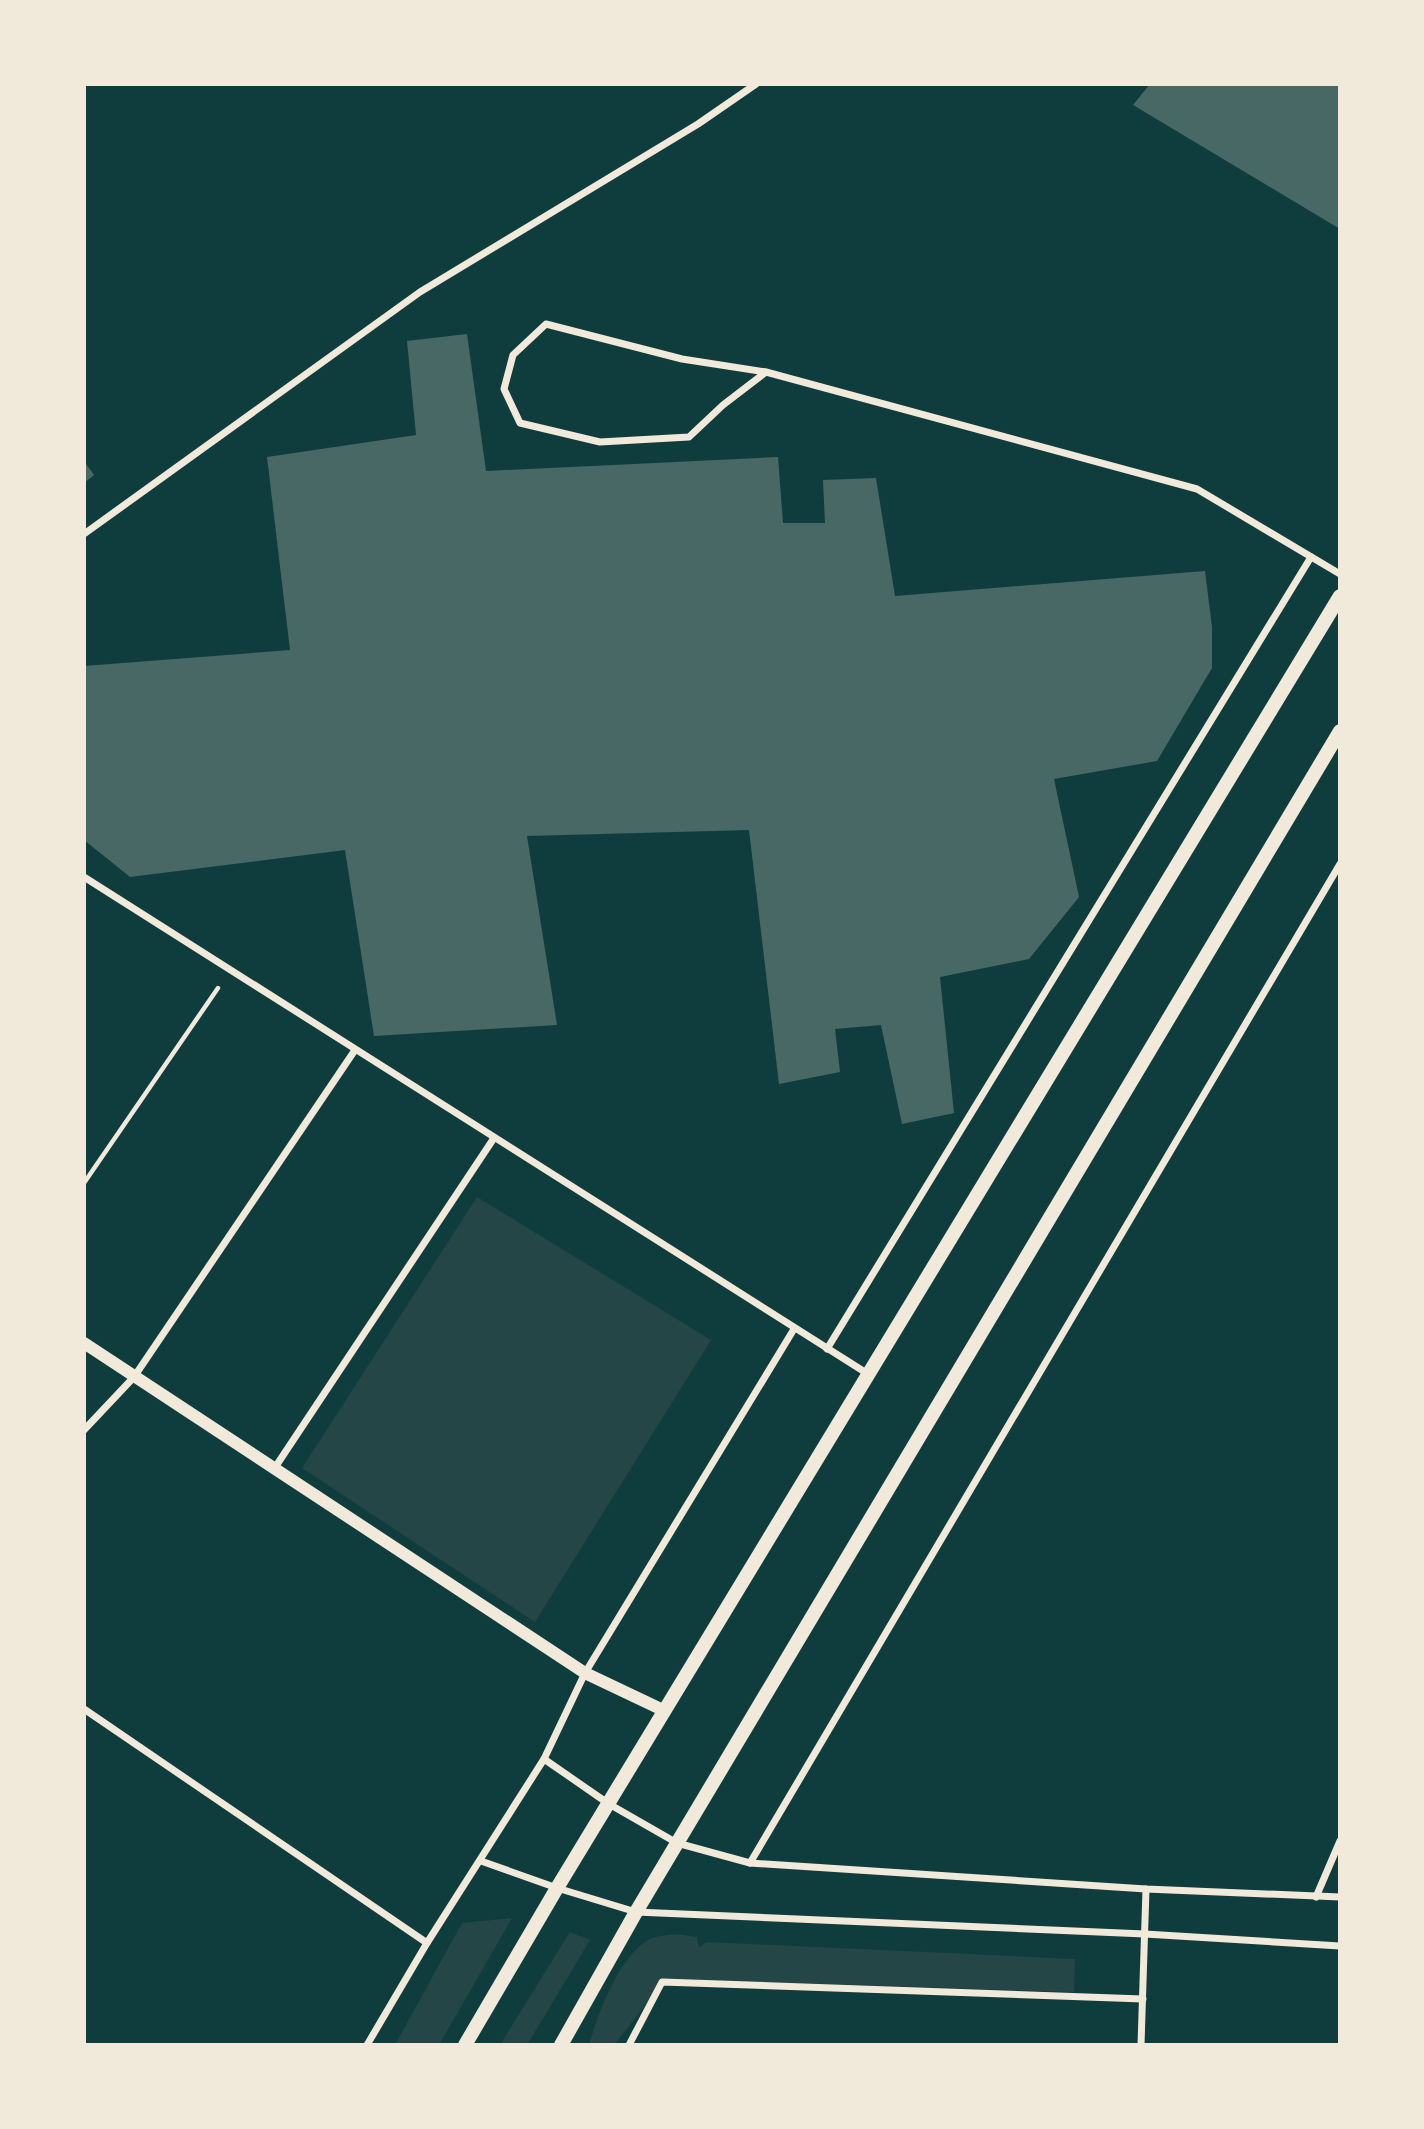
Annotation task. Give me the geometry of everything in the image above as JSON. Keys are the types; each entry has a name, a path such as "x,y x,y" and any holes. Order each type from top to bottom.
{"main road":[{"path":"465,2045 557,1888 1340,596"},
{"path":"561,2045 636,1912 1340,731"}],"street":[{"path":"84,534 420,292 698,124 756,84"},
{"path":"766,372 723,405 689,437 600,442 520,423 505,389 513,355 546,324 682,359 766,372 1197,489 1340,573"},
{"path":"827,1349 1311,557"},
{"path":"750,1863 1340,864"},
{"path":"84,878 868,1374"},
{"path":"84,1430 134,1377 355,1049"},
{"path":"274,1470 494,1138"},
{"path":"367,2045 427,1943 544,1759 585,1673 794,1329"},
{"path":"84,1343 585,1673 665,1711"},
{"path":"84,1709 427,1943"},
{"path":"544,1759 609,1804 677,1843 750,1863 1146,1889 1340,1897"},
{"path":"1316,1897 1340,1841"},
{"path":"481,1861 636,1912 1145,1934 1340,1946"},
{"path":"1141,2045 1146,1889"},
{"path":"629,2045 662,1982 1143,1999"}],"path":[{"path":"84,1183 230,970"}],"shaded area":[{"path":"477,1197 711,1340 535,1622 302,1468"},
{"path":"512,1918 439,2045 395,2045 462,1923"},
{"path":"570,1932 590,1940 527,2045 500,2045"},
{"path":"675,1934 697,1937 699,1948 706,1942 1075,1959 1074,1992 666,1979 614,2045 589,2045 604,2002 628,1959 648,1940"}],"building":[{"path":"1150,84 1340,84 1340,229 1133,105"},
{"path":"467,334 486,471 778,457 783,523 825,523 823,480 876,478 895,596 1205,571 1212,627 1212,668 1157,761 1054,779 1079,897 1029,959 940,977 954,1113 902,1124 881,1025 835,1029 840,1072 779,1084 749,830 527,836 557,1025 374,1036 345,850 130,877 84,840 84,666 290,650 267,457 416,435 407,341"},
{"path":"84,461 94,475 84,483"}]}
